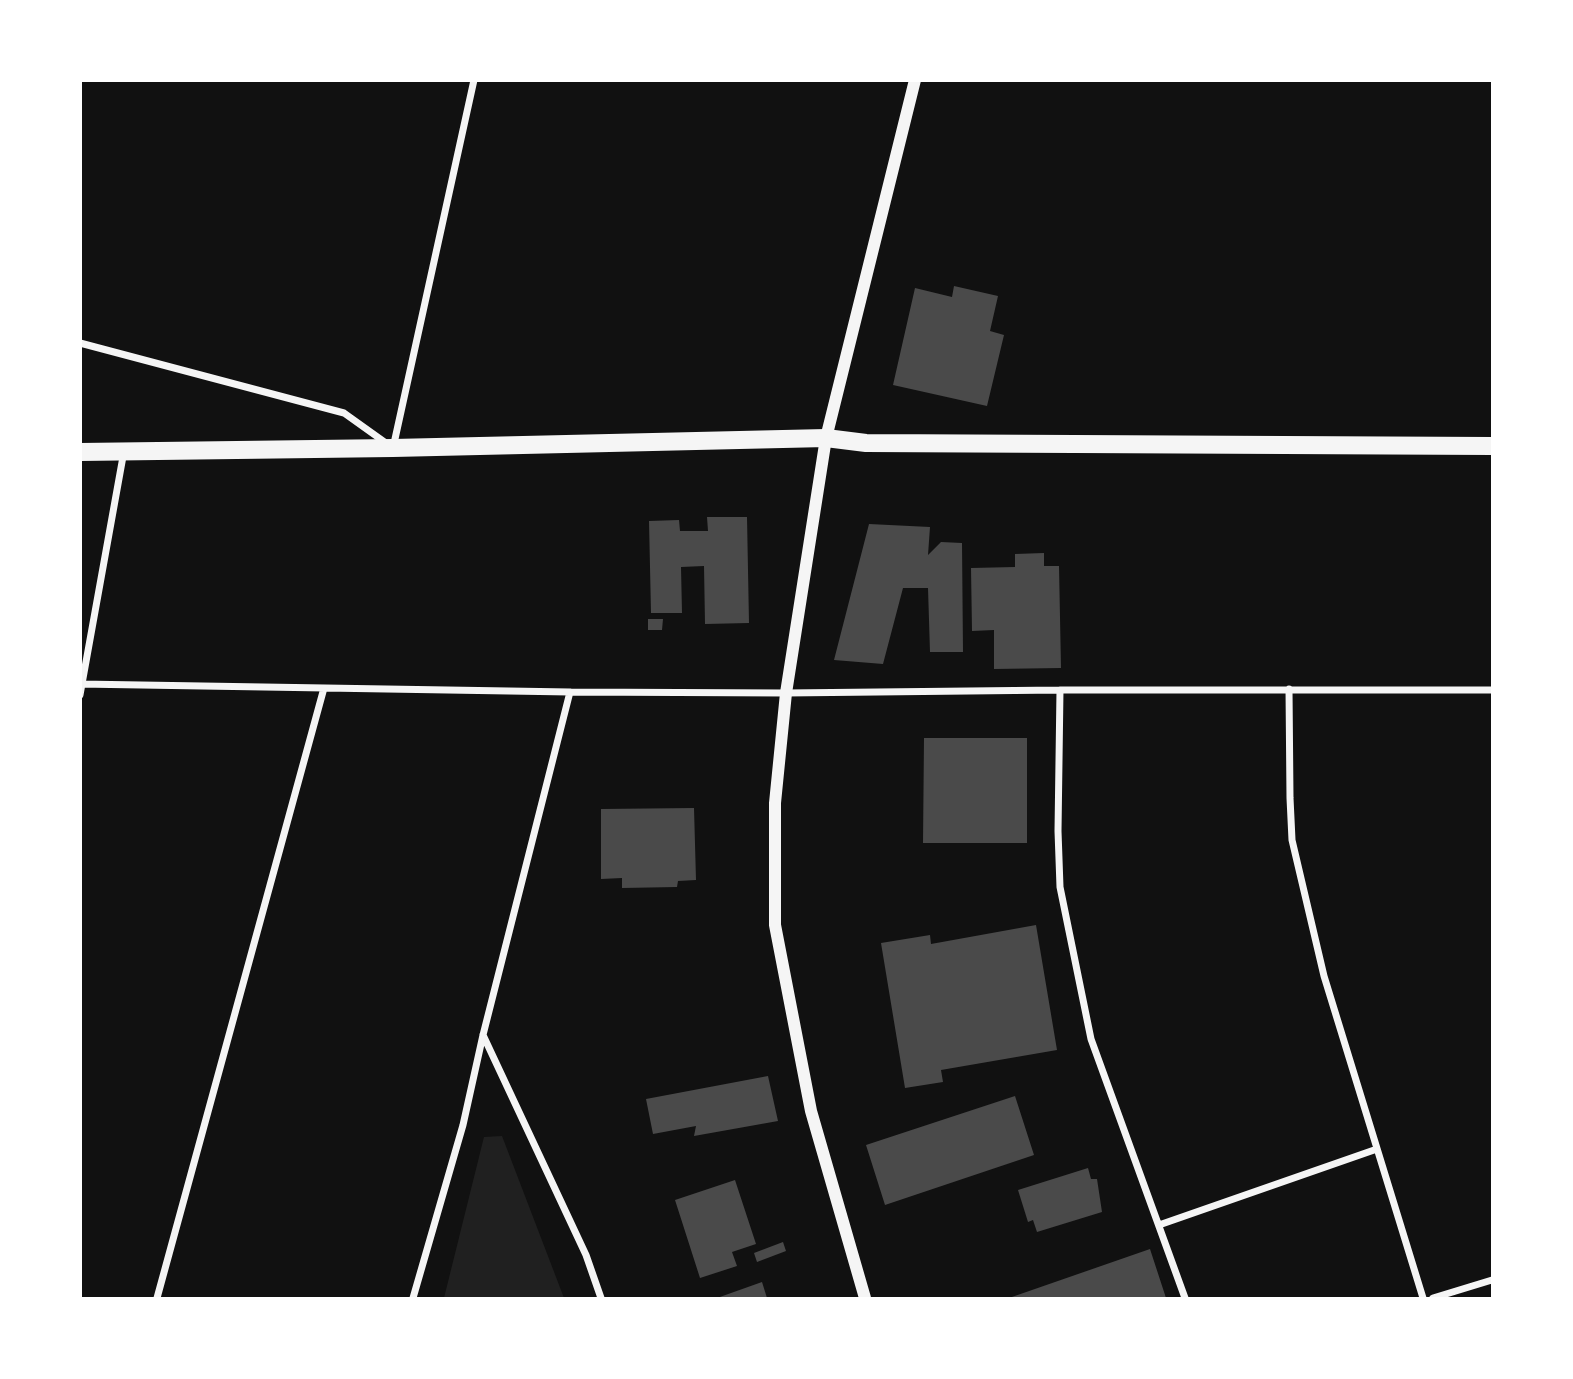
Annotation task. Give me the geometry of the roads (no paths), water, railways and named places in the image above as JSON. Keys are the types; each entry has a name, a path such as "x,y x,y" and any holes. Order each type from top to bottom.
{"main road":[{"path":"80,452 826,438 866,443 1493,446"}],"street":[{"path":"80,342 344,413 393,448 474,80"},
{"path":"865,1298 811,1111 775,925 775,803 786,693 826,438 915,80"},
{"path":"80,695 124,451"},
{"path":"82,684 786,693 1493,690"},
{"path":"157,1298 324,688"},
{"path":"1289,689 1292,840 1324,976 1423,1298"},
{"path":"1059,690 1060,887 1091,1039 1185,1298"},
{"path":"413,1298 463,1125 483,1035 570,692"},
{"path":"483,1035 586,1255 601,1298"},
{"path":"1159,1225 1377,1149"},
{"path":"1433,1298 1493,1280"}]}
